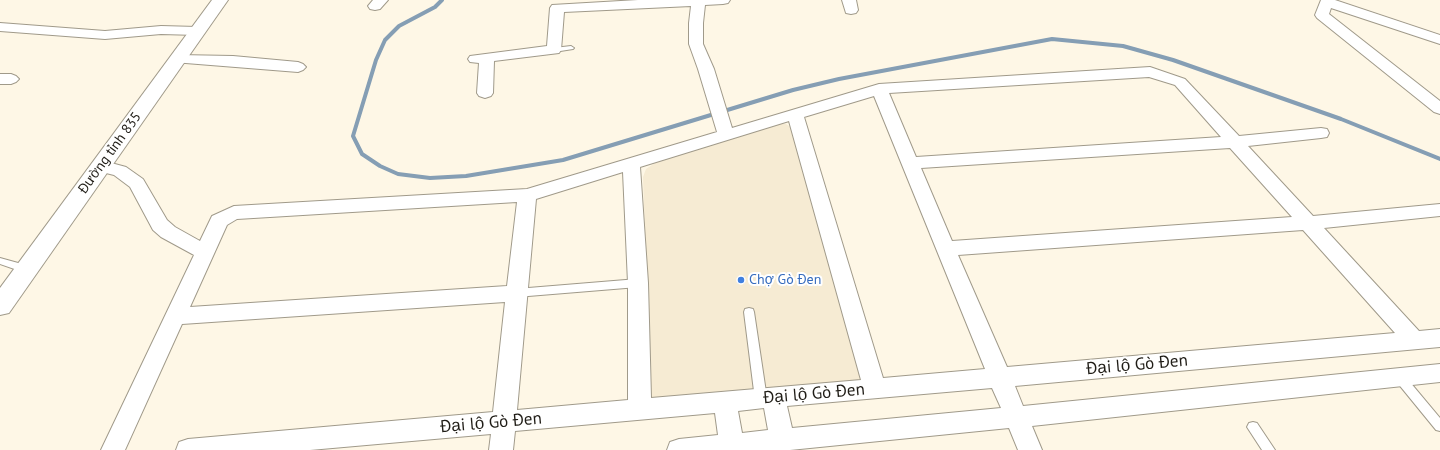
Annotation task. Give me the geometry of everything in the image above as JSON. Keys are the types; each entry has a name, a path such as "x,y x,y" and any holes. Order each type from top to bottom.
{"main road":[{"name":"Đường tỉnh 835","path":"0,306 220,0"}],"street":[{"path":"485,93 481,58 554,50 557,8 724,0"},
{"path":"699,1 696,23 696,44 706,69 724,130"},
{"path":"1440,40 1327,1 1322,15 1440,109"},
{"path":"0,27 105,35 161,30 197,31"},
{"path":"178,59 233,61 298,67"},
{"path":"113,450 219,221 234,213 527,195 631,164 724,130 795,114 879,89 1150,72 1180,82 1414,340"},
{"path":"879,89 998,378 1030,450"},
{"path":"795,114 875,389"},
{"path":"910,163 1234,142 1321,133"},
{"path":"631,164 638,283 640,410"},
{"path":"100,166 120,171 137,183 160,225 168,232 205,252"},
{"path":"501,450 527,195"},
{"path":"946,249 1308,223 1440,210"},
{"path":"175,316 516,293"},
{"name":"Đại lộ Gò Đen","path":"188,450 1440,338"},
{"path":"679,450 1440,374"},
{"path":"767,398 782,440"},
{"path":"725,402 732,445"}],"lane":[{"path":"554,50 570,48"},
{"path":"0,261 26,269"},
{"path":"516,293 638,283"},
{"path":"750,312 767,398"},
{"path":"1400,378 1440,426"},
{"path":"1253,427 1269,450"}],"shaded area":[{"name":"Chợ Gò Đen","path":"779,123 786,124 792,128 863,382 651,401 643,177 646,169 655,163"}],"waterway":[{"path":"442,0 435,7 399,26 385,40 376,60 353,136 362,154 380,166 398,174 430,178 466,176 563,160 793,90 839,79 1052,39 1123,46 1173,60 1341,119 1440,159"}],"place":[{"name":"Chợ Gò Đen","path":"741,280"}]}
